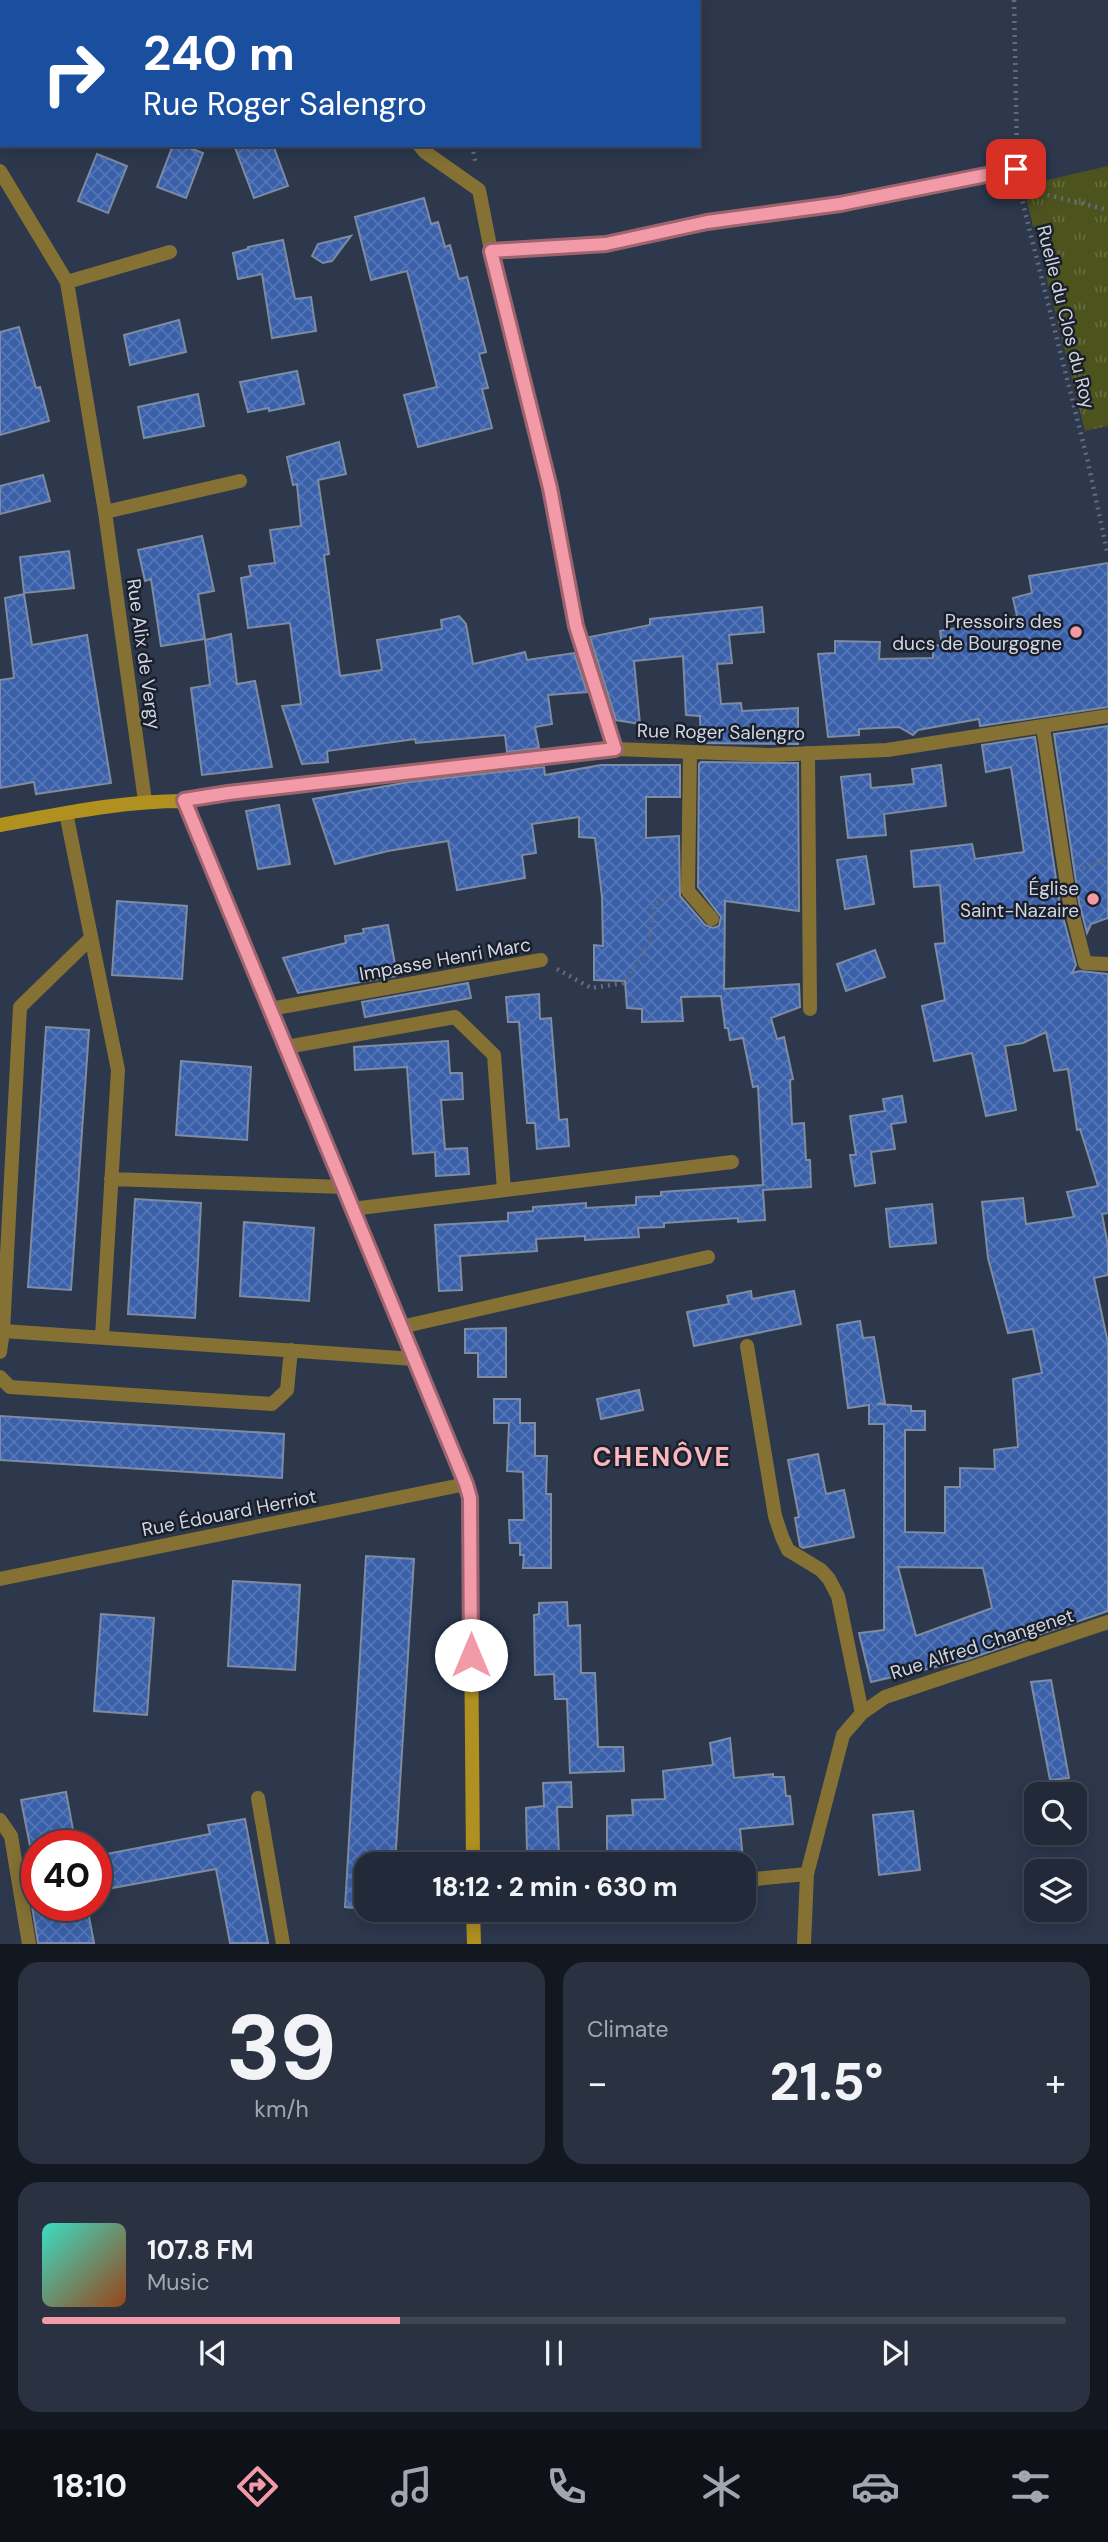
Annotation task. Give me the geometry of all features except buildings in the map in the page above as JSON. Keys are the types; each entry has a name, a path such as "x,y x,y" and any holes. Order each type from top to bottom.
{"street":[{"path":"421,147 479,190 491,251 550,488 576,626 615,749"},
{"path":"491,251 606,244 707,222 840,204 1016,169"},
{"name":"Rue Alix de Vergy","path":"0,171 67,282 105,512 145,801"},
{"path":"67,282 170,252"},
{"path":"105,512 240,481"},
{"name":"Rue Roger Salengro","path":"0,825 145,801 184,800 615,749 769,755 887,750 1108,716"},
{"path":"1043,727 1070,904 1085,963 1108,964"},
{"path":"690,752 688,891 712,919"},
{"path":"808,753 810,1009"},
{"path":"184,800 470,1498 473,1852"},
{"path":"66,813 118,1070 102,1337"},
{"path":"0,1352 20,1007 91,938"},
{"name":"Impasse Henri Marc","path":"270,1009 541,960"},
{"path":"286,1047 454,1017 494,1055 504,1191"},
{"path":"352,1209 732,1162"},
{"path":"111,1179 343,1187"},
{"path":"401,1327 708,1257"},
{"path":"3,1331 414,1359"},
{"path":"747,1346 775,1516 788,1550 821,1570 838,1595 862,1713"},
{"path":"0,1377 10,1387 272,1404 287,1391 291,1350"},
{"name":"Rue Édouard Herriot","path":"0,1579 466,1484"},
{"name":"Rue Alfred Changenet","path":"804,1944 807,1874 843,1735 862,1713 885,1697 1108,1622"},
{"path":"257,1798 284,1944"},
{"path":"0,1820 11,1836 29,1944"},
{"path":"756,1879 807,1874"},
{"path":"473,1922 474,1944"}],"path":[{"name":"Ruelle du Clos du Roy","path":"1014,0 1016,169 1108,555"},
{"path":"1020,190 1108,210"},
{"path":"1088,866 1108,859"},
{"name":"Impasse Henri Marc","path":"541,960 591,988 624,984 649,943 654,904 688,891"}],"green space":[{"path":"1108,166 1108,426 1085,431 1046,275 1040,230 1033,226 1027,201 1035,183"}],"place":[{"name":"Pressoirs des ducs de Bourgogne","path":"1076,632"},
{"name":"Église Saint-Nazaire","path":"1093,899"}],"district":[{"name":"CHENÔVE","path":"662,1457"}],"route":[{"path":"471,1655 470,1498 466,1484 184,800 615,749 576,626 550,488 491,251 606,244 707,222 840,204 1016,169"}]}
